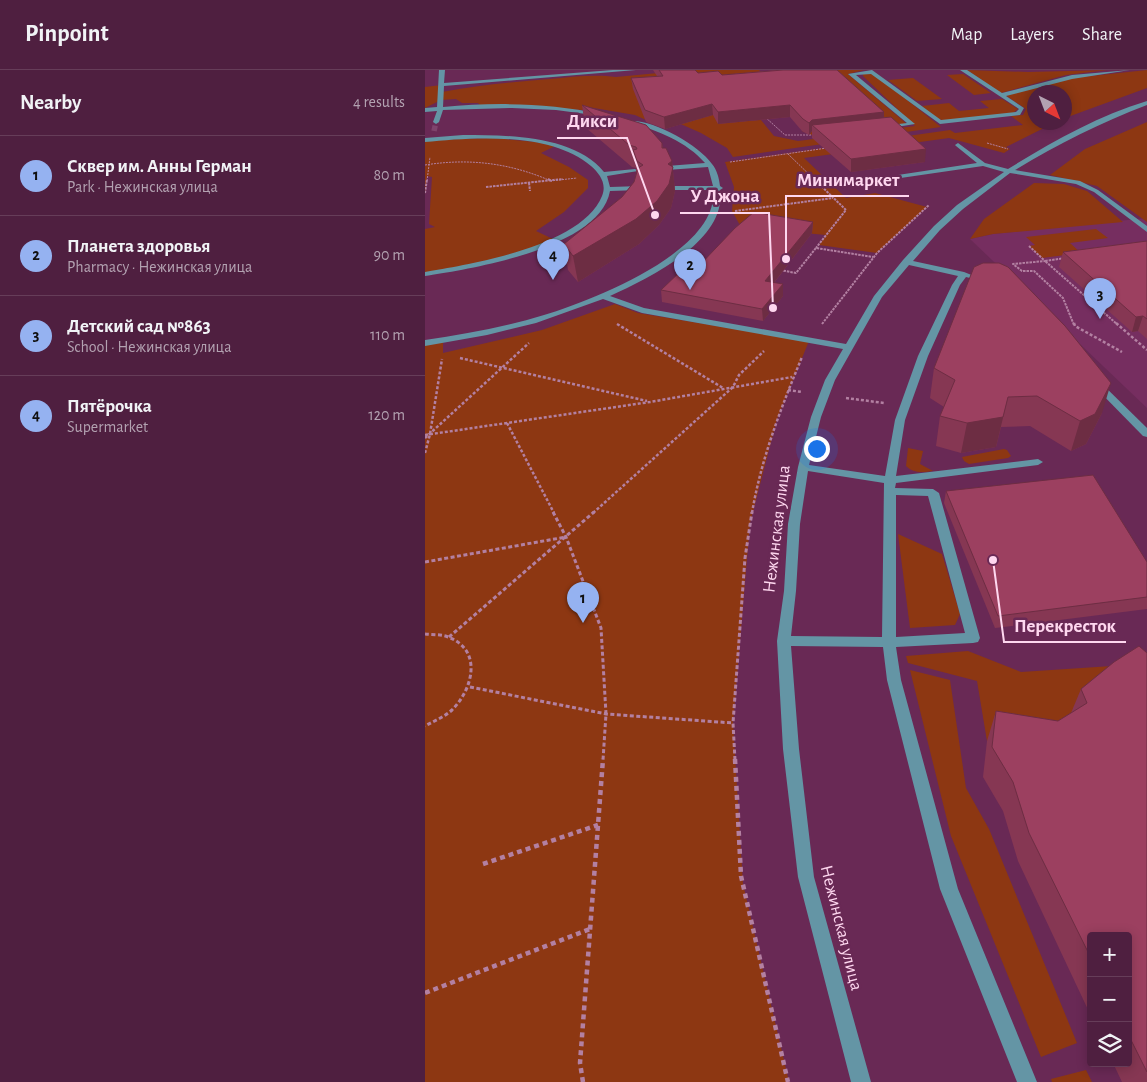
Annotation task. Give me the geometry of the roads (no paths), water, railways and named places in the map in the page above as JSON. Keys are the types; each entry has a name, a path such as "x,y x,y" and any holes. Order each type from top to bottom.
{"street":[{"path":"436,122 440,109 443,85 442,70"},
{"path":"443,85 482,80 633,70"},
{"path":"879,127 912,124 851,74 870,71 940,122 1019,114 1022,109 963,70"},
{"path":"1001,95 1072,77 1127,70"},
{"name":"Нежинская улица","path":"861,1082 806,877 791,749 784,641 790,591 794,524 803,467 824,395 847,347 878,296 906,262 960,207 1009,171 1057,142 1107,118 1147,103"},
{"path":"425,110 512,106 582,112 610,118"},
{"path":"425,343 547,317 605,297 673,260 703,232 717,209 720,188 710,165 703,157 677,139 629,122"},
{"path":"433,131 434,139"},
{"path":"425,140 493,138 536,142 555,146 583,156 604,175 607,189 605,198 594,214 575,229 555,240 511,257 457,270 425,274"},
{"path":"958,145 983,164 1009,171 1078,182 1096,191 1147,230"},
{"path":"880,179 983,164"},
{"path":"667,168 710,165"},
{"path":"604,175 635,171"},
{"path":"607,189 641,188"},
{"path":"675,188 720,188"},
{"path":"906,262 980,279"},
{"path":"964,274 955,285 923,356 900,420 890,485 889,642 895,680 949,889 1027,1082"},
{"path":"605,297 642,310 847,347"},
{"path":"1087,373 1147,434"},
{"path":"890,485 1037,462"},
{"path":"784,641 889,642 973,638 933,493 803,467"}],"tunnel":[{"path":"434,131 436,122"}],"place":[{"name":"Дикси","path":"655,215"},
{"name":"Минимаркет","path":"786,259"},
{"name":"Пятёрочка","path":"553,280"},
{"name":"Планета здоровья","path":"690,290"},
{"name":"У Джона","path":"773,308"},
{"name":"Детский сад №863","path":"1100,319"},
{"name":"Перекресток","path":"993,560"},
{"name":"Сквер им. Анны Герман","path":"583,623"}]}
